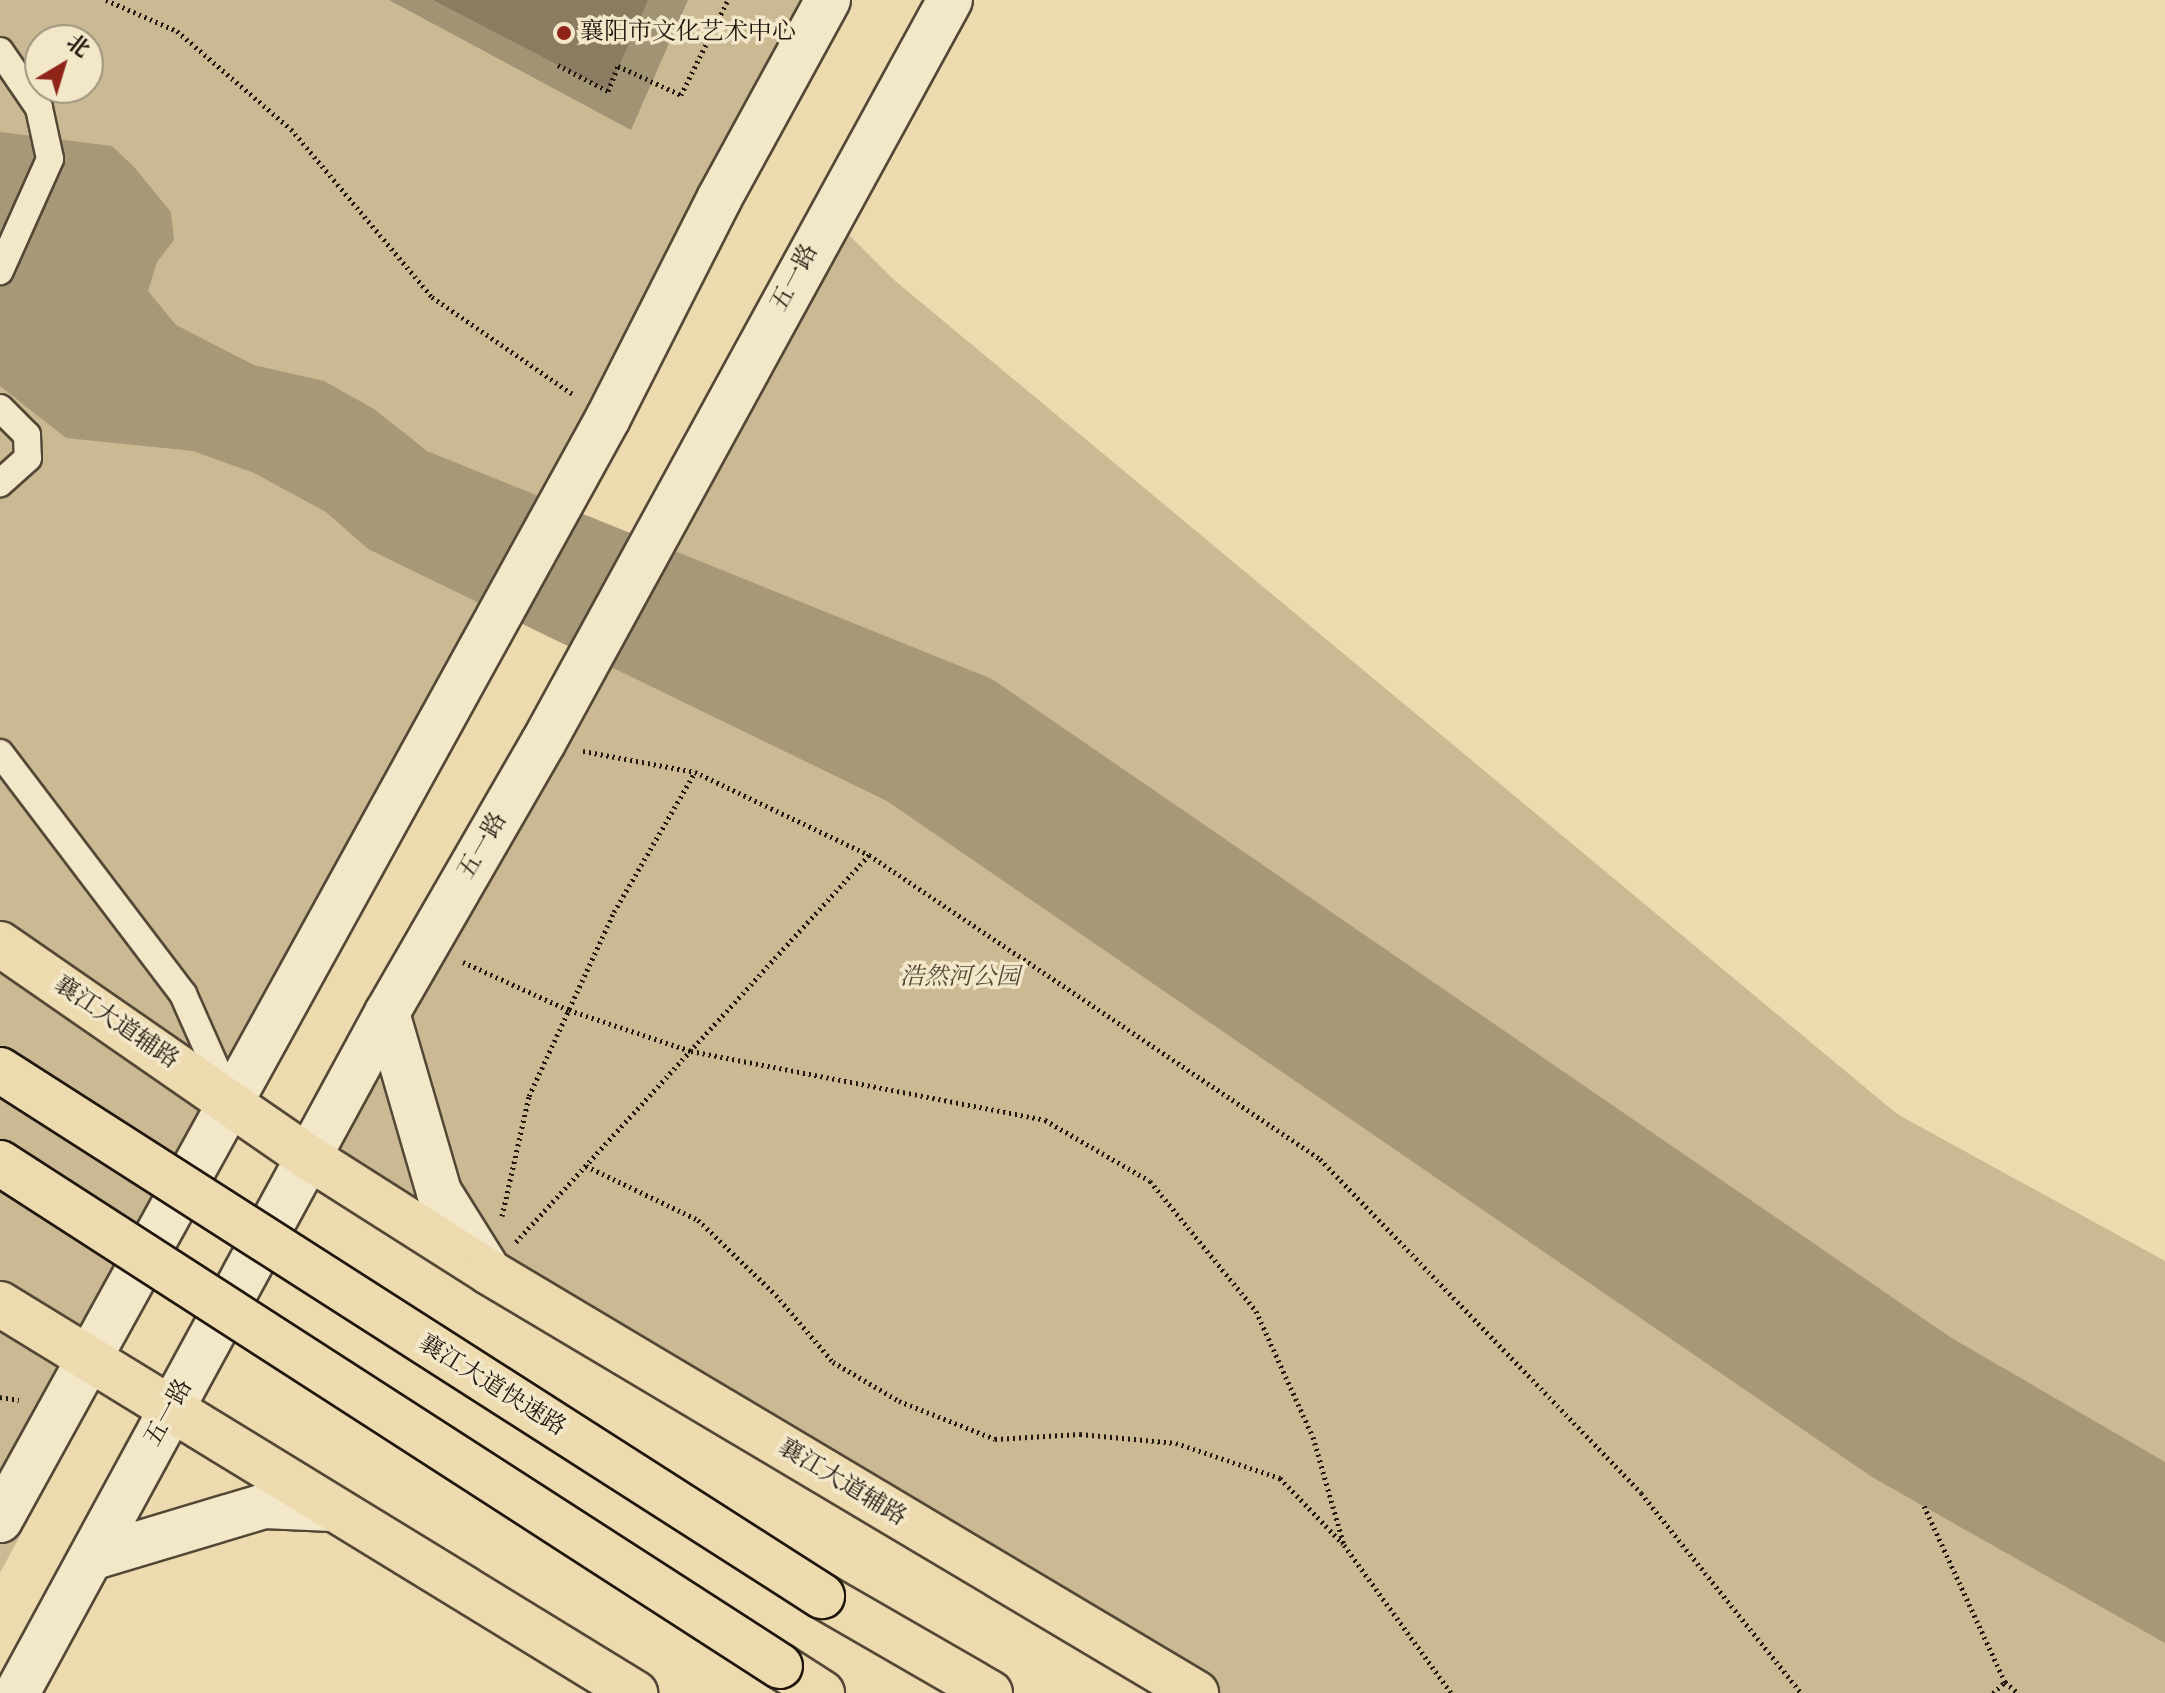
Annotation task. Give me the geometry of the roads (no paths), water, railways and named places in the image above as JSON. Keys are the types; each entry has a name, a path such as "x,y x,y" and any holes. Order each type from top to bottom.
{"main road":[{"path":"0,1520 608,418 719,199 828,0"},
{"name":"五一路","path":"17,1693 387,1013 543,743 950,0"},
{"name":"襄江大道辅路","path":"0,944 308,1157 489,1272 1196,1693"},
{"path":"387,1013 439,1192 489,1272"},
{"name":"襄江大道快速路","path":"0,1070 822,1596 990,1693"},
{"path":"0,1163 822,1693"},
{"path":"0,1304 635,1693"},
{"path":"91,1558 264,1506 332,1509"}],"street":[{"path":"0,51 39,108 50,159 0,271"},
{"path":"0,408 27,435 28,458 0,483"},
{"path":"2,755 183,994 231,1102"}],"place":[{"name":"襄阳市文化艺术中心","path":"564,33"}],"park label":[{"name":"浩然河公园","path":"960,978"}]}
